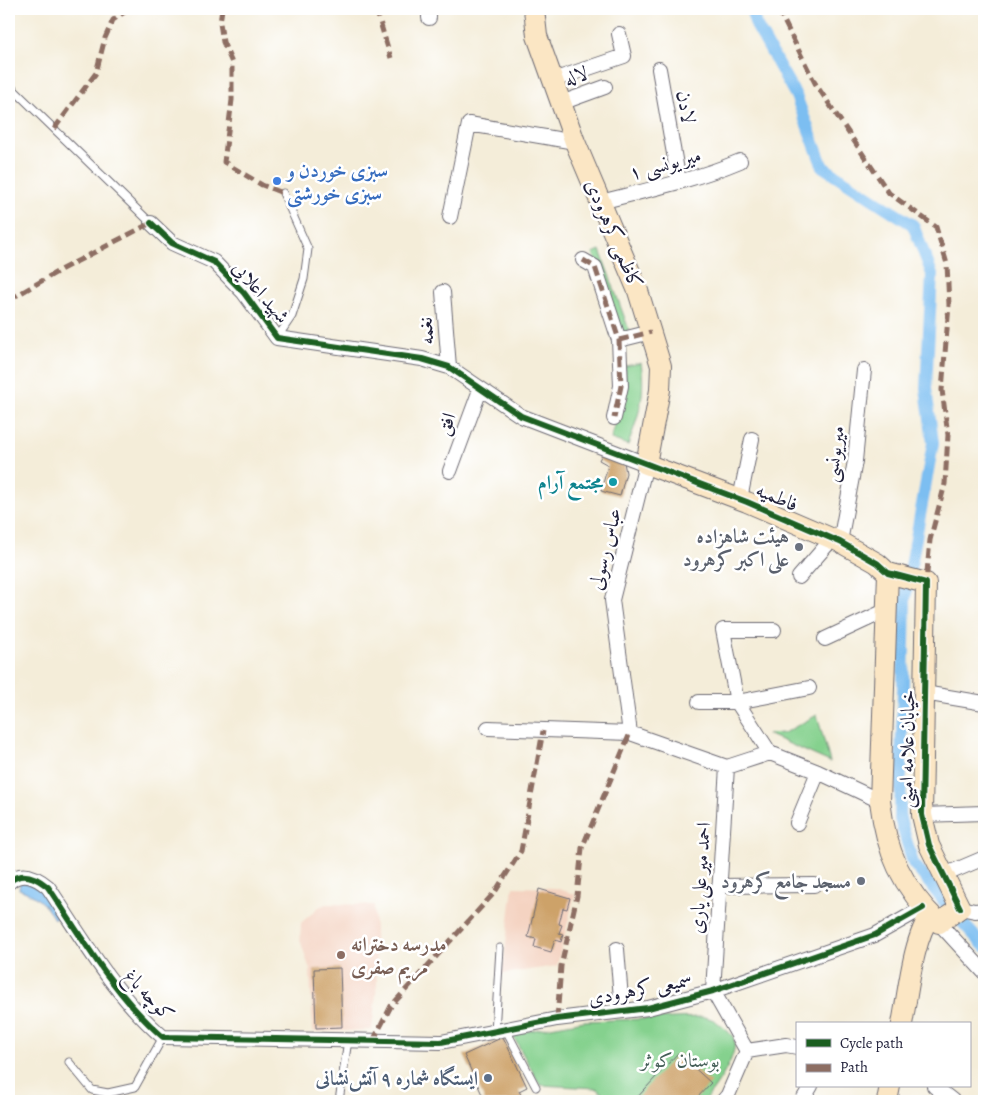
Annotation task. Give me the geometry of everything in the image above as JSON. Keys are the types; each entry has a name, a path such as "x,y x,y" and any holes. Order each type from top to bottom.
{"street":[{"name":"کاظمی کرهرودی","path":"534,9 537,36 575,142 638,291 661,366 660,390 646,464"},
{"path":"553,80 624,56 619,34"},
{"name":"لادن","path":"659,69 679,182"},
{"name":"لاله","path":"561,103 605,88"},
{"path":"450,217 468,124 575,142"},
{"name":"میر یونسی ۱","path":"600,202 714,172 740,161"},
{"name":"شهید اعلایی","path":"151,223 172,243 214,262 244,293 277,338 422,359 449,367"},
{"path":"583,260 596,266 618,340 620,386 614,418"},
{"name":"نغمه","path":"443,292 449,367"},
{"path":"618,340 651,332"},
{"path":"449,367 480,390 521,416 646,464"},
{"name":"میریونسی","path":"836,540 855,461 864,370"},
{"name":"افق","path":"450,471 480,390"},
{"path":"740,499 752,439"},
{"name":"فاطمیه","path":"646,464 740,499 836,540 877,563 888,573"},
{"name":"عباس رسولی","path":"630,733 612,600 646,464"},
{"path":"799,577 836,540"},
{"name":"خیابان علامه امینی","path":"931,915 901,876 893,859 887,841 880,801 888,573 926,583 922,815 929,844 960,908"},
{"path":"825,639 887,610"},
{"path":"774,630 723,630 737,702 770,753 818,772 880,801"},
{"path":"699,702 737,702 809,688"},
{"path":"924,692 984,703"},
{"path":"488,728 630,733 727,767 770,753"},
{"name":"احمد میر علی یاری","path":"712,991 727,767"},
{"path":"797,823 818,772"},
{"path":"922,815 984,813"},
{"path":"944,875 984,858"},
{"name":"کوچه باغ","path":"9,882 15,876 27,875 38,879 48,887 123,997 142,1019 163,1037 348,1040"},
{"path":"719,886 814,885"},
{"path":"902,1022 919,939 925,922 931,915 960,908 983,913"},
{"path":"931,915 984,972"},
{"name":"سمیعی کرهرودی","path":"348,1040 441,1042 557,1019 648,1008 712,991 931,915"},
{"path":"617,949 622,1011"},
{"path":"712,991 747,1051"},
{"path":"747,1051 786,1045 796,1047"},
{"path":"723,1101 728,1095 747,1051"},
{"path":"802,1101 810,1088"},
{"path":"887,1101 890,1088"},
{"path":"937,1088 953,1101"}],"lane":[{"path":"9,85 151,223"},
{"path":"277,338 292,316 304,279 308,249 283,193"},
{"path":"500,948 501,1031 536,1087"},
{"path":"69,1062 92,1090 108,1093 135,1087 163,1037"},
{"path":"340,1101 348,1040"}],"shaded area":[{"path":"513,887 555,888 575,894 557,966 502,974"},
{"name":"مدرسه دخترانه مریم صفری","path":"326,904 374,905 377,984 372,1030 313,1032 310,970 300,940 301,923 319,907"}],"green space":[{"path":"600,250 629,330 621,334 593,253"},
{"path":"641,363 642,395 628,445 611,439 625,389 625,366"},
{"path":"817,715 830,762 767,734 784,733"},
{"name":"بوستان کوثر","path":"703,1017 714,1020 729,1033 734,1039 735,1046 725,1072 704,1101 611,1101 596,1088 540,1085 512,1034 584,1021"}],"water":[{"path":"20,882 34,886 44,893 59,916 54,919 40,901 19,889"}],"building":[{"name":"مجتمع آرام","path":"602,454 624,462 626,473 620,496 601,491 608,465 599,460"},
{"path":"539,889 570,898 567,909 563,908 559,924 562,925 559,933 563,934 561,942 555,940 551,952 534,947 536,939 528,937"},
{"path":"340,968 342,1027 316,1028 314,969"},
{"path":"503,1037 527,1087 519,1091 524,1101 485,1101 464,1055"},
{"path":"678,1053 711,1083 694,1101 634,1101"}],"waterway":[{"path":"751,9 756,25 796,96 823,167 913,225 932,274 926,388 933,443 905,599 900,819 913,863 950,909 984,946"}],"marked path":[{"path":"54,129 96,73 105,38 113,20 129,9"},
{"path":"222,9 220,23 223,42 232,63 232,100 224,162 262,185 283,193"},
{"path":"376,9 391,58"},
{"path":"778,9 815,83 889,193 936,227 947,264 949,305 942,390 948,435 945,484 930,540 926,583"},
{"path":"9,300 62,269 151,223"},
{"path":"583,260 595,267 619,340 621,386 614,418"},
{"path":"619,340 651,332"},
{"path":"373,1041 391,1006 495,892 521,851 543,731"},
{"path":"557,1019 561,966 577,896 582,848 630,733"}],"cycle path":[{"path":"151,223 172,243 214,262 244,293 277,338 422,359 449,367 521,416 747,502 840,542 877,563 888,573 926,583 922,815 929,845 960,908"},
{"path":"9,882 19,876 29,876 39,880 48,887 87,947 115,985 130,1004 163,1037 441,1042 557,1019 648,1008 713,991 875,935 923,908"}],"place":[{"name":"سبزی خوردن و سبزی خورشتی","path":"277,181"},
{"name":"مجتمع آرام","path":"613,482"},
{"name":"هیئت شاهزاده علی اکبر کرهرود","path":"799,547"},
{"name":"مسجد جامع کرهرود","path":"861,881"},
{"name":"مدرسه دخترانه مریم صفری","path":"341,955"},
{"name":"ایستگاه شماره ۹ آتش‌نشانی","path":"488,1078"}]}
